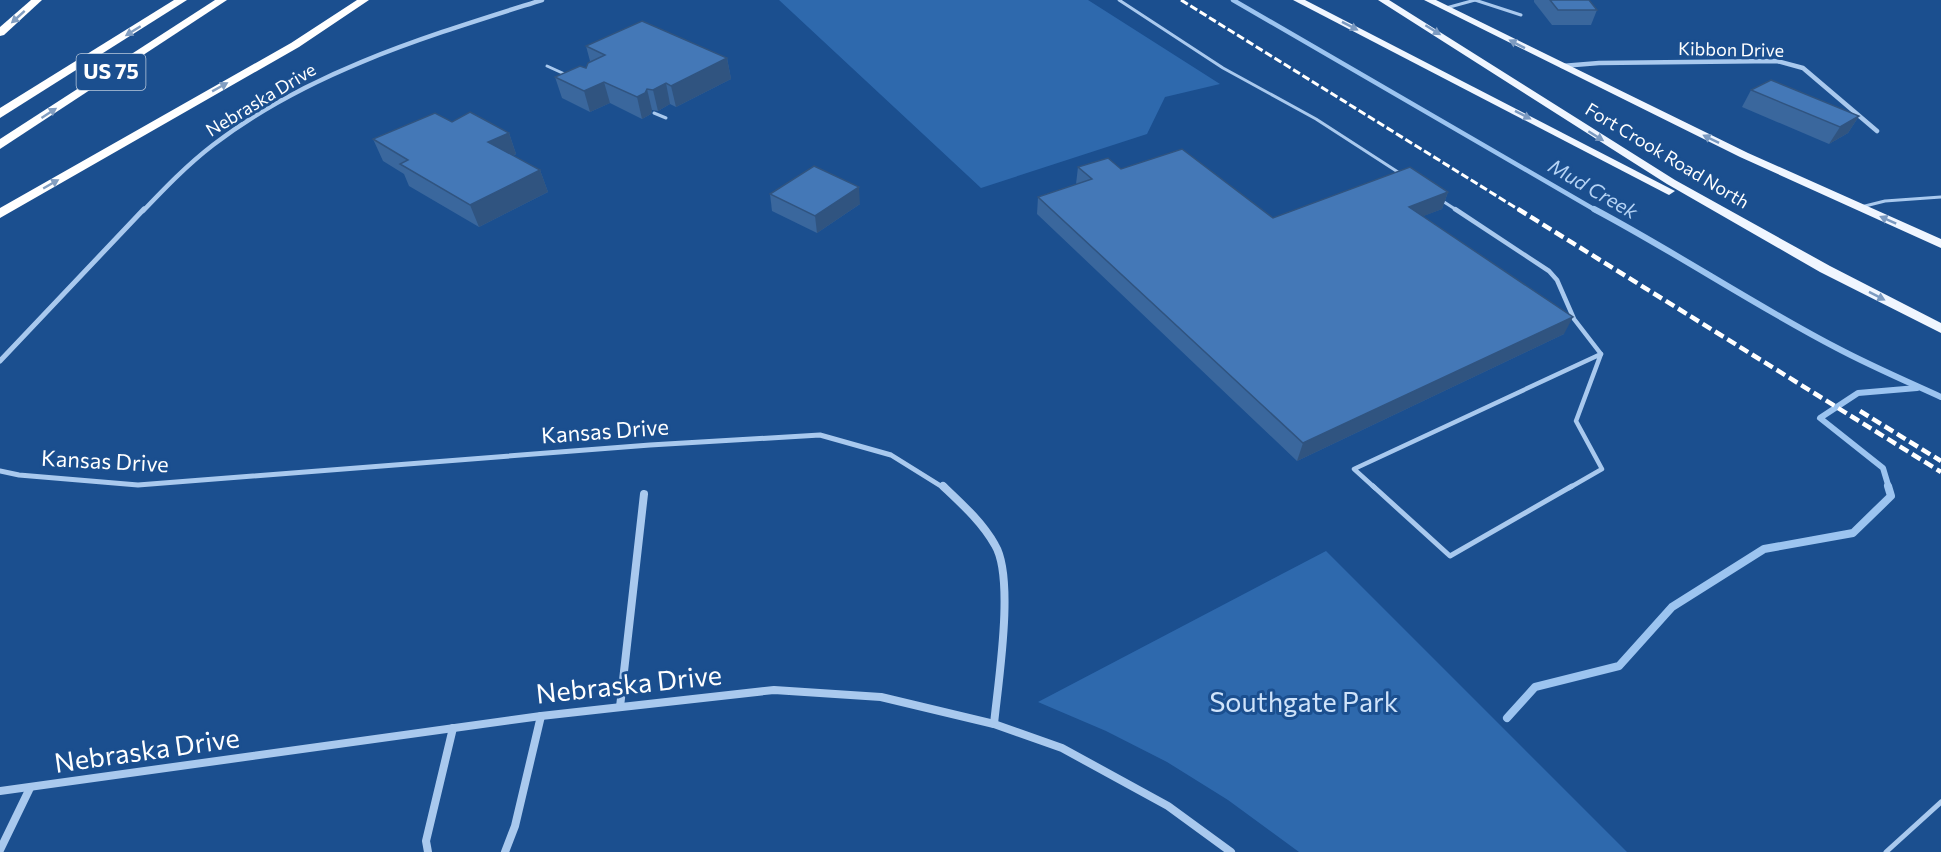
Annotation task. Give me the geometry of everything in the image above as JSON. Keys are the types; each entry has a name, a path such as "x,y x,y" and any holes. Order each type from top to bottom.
{"highway":[{"path":"0,33 37,0"},
{"name":"US 75","path":"0,114 182,0"},
{"name":"US 75","path":"0,145 222,0"},
{"path":"0,214 295,45 364,0"}],"main road":[{"path":"1298,0 1825,269"},
{"name":"Fort Crook Road North","path":"1383,0 1592,134 1825,269 1941,329"},
{"name":"Fort Crook Road North","path":"1429,0 1744,155 1941,244"}],"street":[{"name":"Nebraska Drive","path":"0,361 169,185 213,145 236,129 300,91 368,59 436,33 542,0"},
{"name":"Kibbon Drive","path":"1561,66 1611,63 1778,61 1791,63 1803,68 1877,131"},
{"name":"Kansas Drive","path":"0,471 19,475 138,484 650,445 820,435 828,437 891,455 938,482 974,515 997,547 1006,594 994,724"},
{"path":"620,707 644,494"},
{"name":"Nebraska Drive","path":"0,791 541,716 774,690 881,697 994,724 1062,748 1168,806 1227,851"},
{"path":"505,852 515,826 541,716"},
{"path":"428,852 426,841 453,728"},
{"path":"0,850 30,788"}],"lane":[{"path":"1119,0 1223,68 1316,119 1410,180"},
{"path":"1446,8 1475,0 1521,15"},
{"path":"547,66 579,80"},
{"path":"654,112 666,118"},
{"path":"1858,207 1885,201 1941,197"},
{"path":"1438,198 1549,271 1557,280 1565,304 1574,319 1601,354"},
{"path":"1601,354 1576,421 1602,469 1450,556 1354,469 1601,354"},
{"path":"1886,852 1941,802"}],"green space":[{"path":"779,0 1088,0 1220,84 1165,97 1147,134 981,188"},
{"name":"Southgate Park","path":"1326,551 1627,852 1299,852 1228,800 1167,762 1106,731 1038,702"}],"building":[{"path":"1550,0 1589,0 1597,10 1558,10"},
{"path":"642,21 727,58 671,86 666,83 653,90 647,89 645,93 637,97 604,82 584,91 555,77 580,66 586,68 588,63 605,55 586,46"},
{"path":"1771,80 1859,116 1840,127 1751,90"},
{"path":"470,112 509,133 488,142 540,170 470,205 400,164 408,160 373,139 435,113 452,122"},
{"path":"1182,149 1273,218 1410,167 1448,192 1409,207 1573,317 1303,443 1038,197 1092,179 1078,167 1108,158 1121,169"},
{"path":"814,166 859,187 815,216 770,194"}],"waterway":[{"name":"Mud Creek","path":"1233,0 1597,211"},
{"name":"Mud Creek","path":"1594,209 1806,331 1863,361 1941,397"},
{"path":"1889,488 1883,468 1820,418 1858,393 1917,388"},
{"path":"1507,718 1535,687 1619,666 1672,607 1764,549 1853,533 1891,496 1888,486"}],"railway":[{"path":"1181,0 1521,211"},
{"path":"1518,209 1941,472"},
{"path":"1860,411 1941,461"}]}
